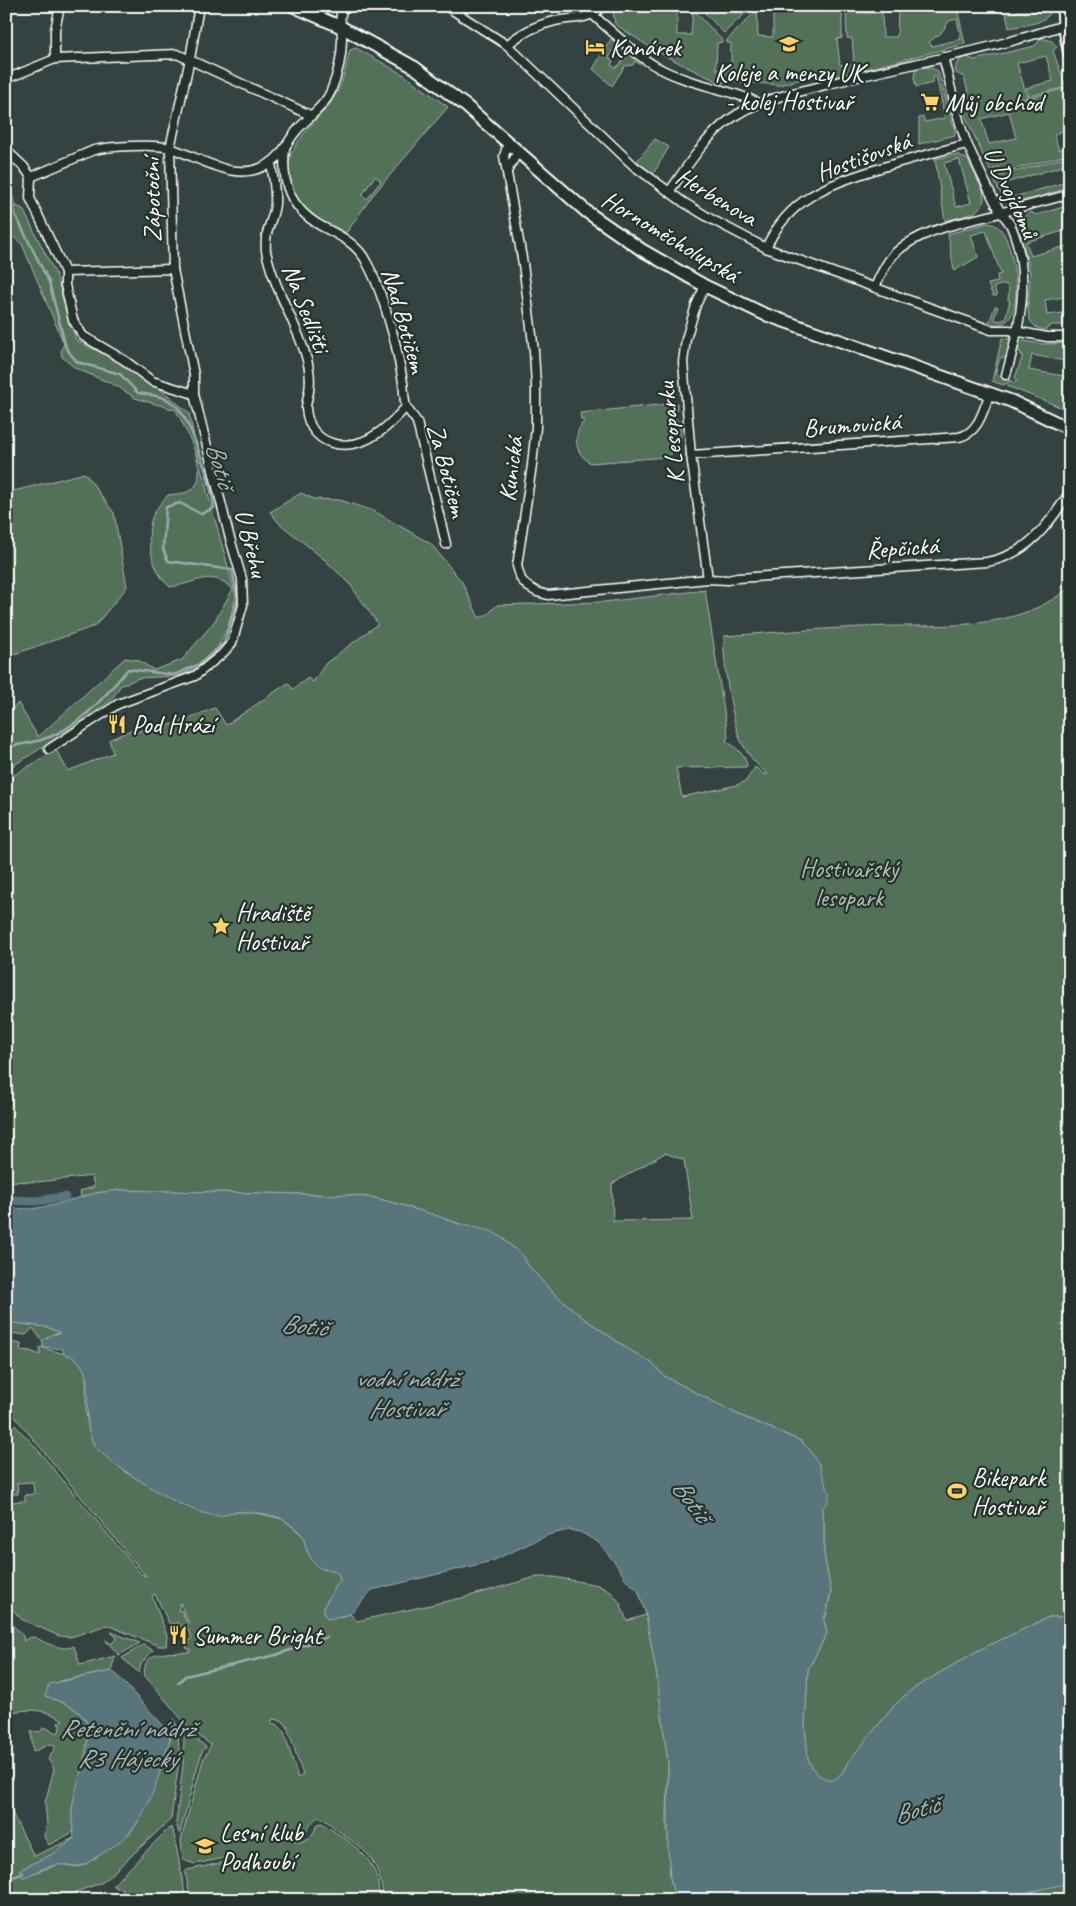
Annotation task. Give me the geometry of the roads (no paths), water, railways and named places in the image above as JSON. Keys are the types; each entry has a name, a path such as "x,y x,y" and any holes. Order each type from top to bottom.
{"street":[{"path":"55,59 55,30 60,6"},
{"name":"Zápotoční","path":"194,394 194,375 172,269 170,148 190,59 199,6"},
{"name":"Hornoměcholupská","path":"293,6 341,27 414,67 460,101 595,218 642,250 704,286 764,314 990,393 1070,429"},
{"path":"31,177 94,150 104,148 153,146 170,148 231,171 250,171 271,163 285,149 293,135 310,115 324,103 333,85 341,55 340,13 343,6"},
{"name":"Herbenova","path":"446,6 507,46 634,166 669,192 711,219 766,248 991,330 1047,337 1070,337"},
{"path":"507,46 520,34 536,26 557,20 593,15 602,6"},
{"path":"1063,6 1070,55"},
{"path":"593,15 635,52 659,68 696,83 744,96 757,104"},
{"path":"669,192 693,158 714,133 728,120 757,104 869,74 1007,43 1067,24"},
{"path":"6,79 55,59 182,55 310,115"},
{"name":"U Dvojdomů","path":"943,57 967,144 1001,212 1010,223 1020,257 1022,295 1018,332 1006,375"},
{"name":"Kunická","path":"508,143 504,156 523,264 534,351 536,386 536,427 532,465 517,562 521,579 532,590 548,595 708,579"},
{"name":"Hostišovská","path":"766,248 787,215 811,196 831,184 892,164 967,144"},
{"name":"Nad Botičem","path":"285,149 285,183 296,204 312,219 343,237 358,250 367,263 382,298 395,342 406,407 376,435 365,441 345,445"},
{"path":"6,150 24,167 31,177 30,198 65,272 65,285 73,320 84,336 124,360 152,381 194,394"},
{"path":"507,171 518,152"},
{"name":"Na Sedlišti","path":"271,163 275,205 265,235 266,251 308,361 310,389 306,408 309,424 313,431 326,441 345,445"},
{"path":"875,287 891,258 912,241 947,227 1070,194"},
{"path":"65,272 172,269"},
{"name":"K Lesoparku","path":"704,286 692,316 683,354 691,455 708,579"},
{"name":"Brumovická","path":"691,455 959,437 967,435 975,427 990,393"},
{"name":"U Břehu","path":"49,749 118,704 195,676 222,654 232,643 243,605 242,579 229,535 194,394"},
{"name":"Za Botičem","path":"406,407 417,422 446,544"},
{"name":"Řepčická","path":"708,579 728,580 994,560 1016,552 1035,538 1051,521 1070,492"}],"water":[{"path":"6,174 16,206 12,209 6,208"},
{"name":"vodní nádrž Hostivař","path":"119,1190 349,1195 375,1198 459,1224 491,1231 524,1257 527,1264 549,1289 582,1317 652,1363 664,1376 739,1415 801,1441 819,1464 829,1493 828,1502 822,1508 824,1554 831,1592 824,1620 827,1633 808,1670 805,1726 808,1759 813,1769 820,1776 834,1780 842,1773 848,1762 894,1706 911,1690 975,1652 1049,1617 1070,1617 1070,1883 1020,1894 1005,1900 675,1900 670,1877 668,1850 668,1763 657,1677 646,1615 638,1590 627,1581 598,1542 580,1532 568,1530 548,1535 492,1561 372,1590 350,1614 328,1619 324,1615 324,1606 340,1580 339,1575 337,1572 320,1568 316,1565 306,1548 303,1536 290,1524 277,1517 252,1512 234,1512 220,1516 190,1509 136,1479 105,1456 93,1443 89,1432 88,1391 83,1368 76,1359 64,1354 63,1349 43,1347 42,1341 53,1334 59,1334 59,1332 46,1327 6,1322 6,1208 30,1209 50,1206 96,1193"},
{"name":"Retenční nádrž R3 Hájecký","path":"111,1671 116,1674 170,1733 170,1739 150,1800 138,1822 126,1837 86,1864 54,1866 23,1878 19,1870 55,1853 74,1838 72,1820 73,1801 88,1737 88,1727 82,1715 67,1705 45,1696 49,1684"}],"waterway":[{"name":"Botič","path":"6,747 41,740 67,728 100,701 128,669 174,675 198,665 224,643 238,598 232,570 168,561 163,549 166,507 180,503 201,514 214,508 200,455 183,415 169,400 138,393 120,374 77,362 66,348 49,282 11,206"},
{"path":"6,1200 35,1201 65,1197"},
{"path":"178,1683 185,1676 276,1655 327,1637"},
{"path":"6,1880 23,1873"}],"place":[{"name":"Koleje a menzy UK - kolej Hostivař","path":"789,44"},
{"name":"Kanárek","path":"595,47"},
{"name":"Můj obchod","path":"930,102"},
{"name":"Pod Hrází","path":"117,724"},
{"name":"Hradiště Hostivař","path":"221,926"},
{"name":"Bikepark Hostivař","path":"957,1491"},
{"name":"Summer Bright","path":"178,1635"},
{"name":"Lesní klub Podhoubí","path":"205,1846"}],"park label":[{"name":"Hostivařský lesopark","path":"849,882"}]}
